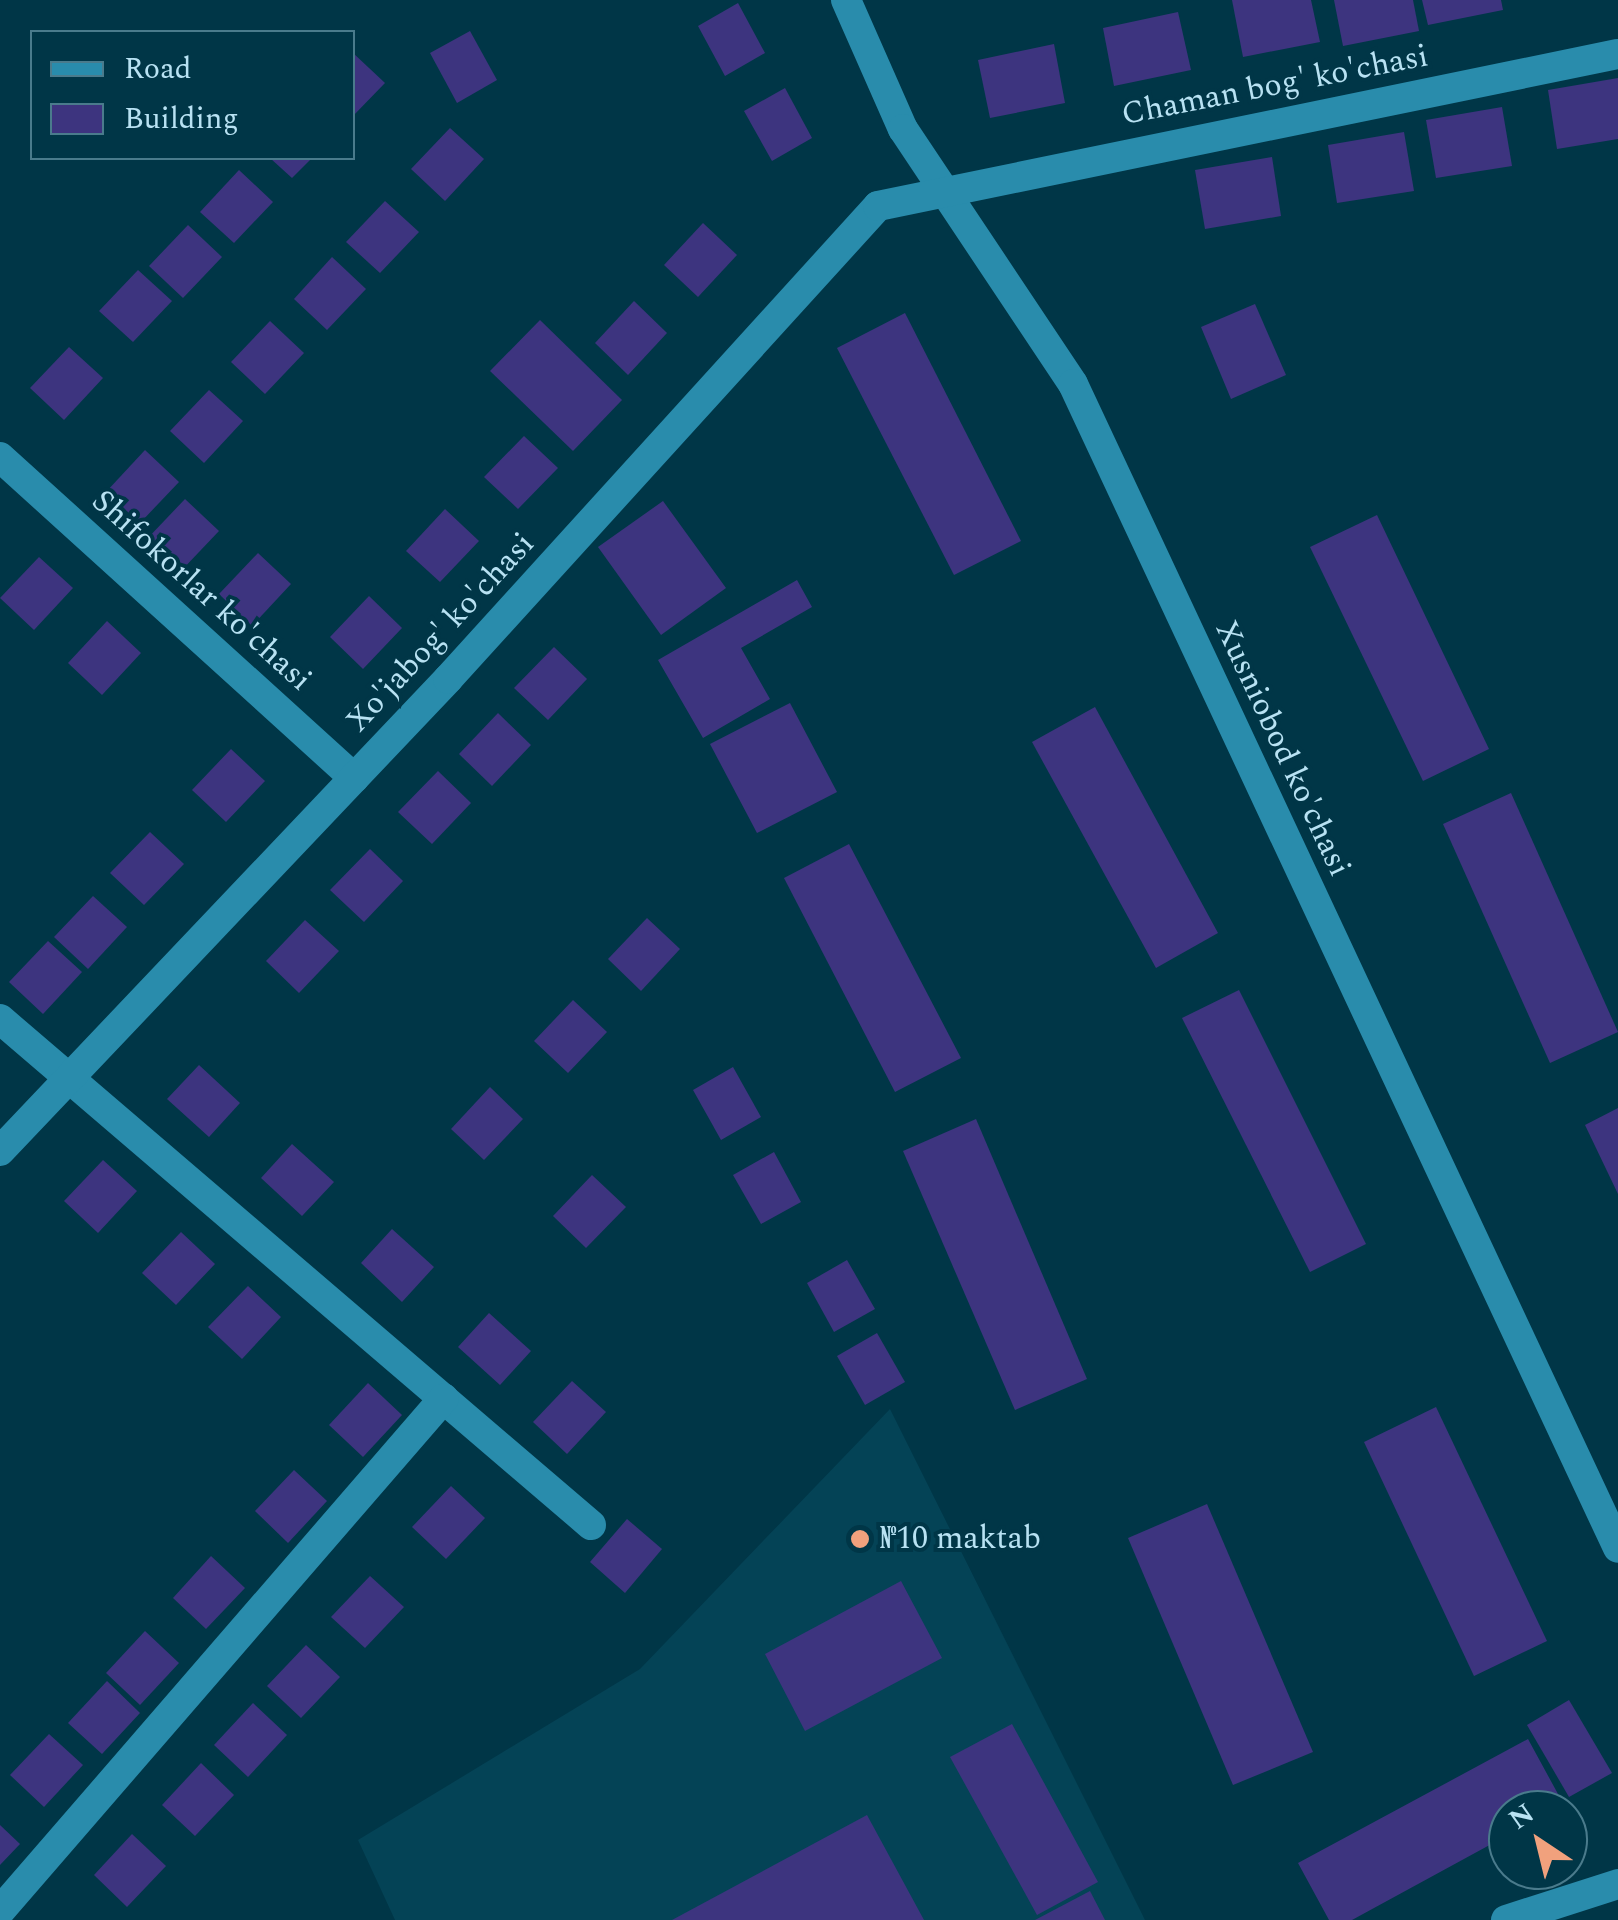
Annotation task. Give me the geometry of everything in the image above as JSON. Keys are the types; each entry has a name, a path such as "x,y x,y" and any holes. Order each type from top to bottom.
{"street":[{"name":"Xusniobod ko'chasi","path":"846,0 903,129 1073,384 1618,1548"},
{"name":"Chaman bog' ko'chasi","path":"946,190 1618,54"},
{"name":"Xo'jabog' ko'chasi","path":"0,1151 354,778 878,206 946,190"},
{"name":"Shifokorlar ko'chasi","path":"0,457 354,778"},
{"path":"0,1019 591,1525"},
{"path":"0,1911 444,1398"},
{"path":"1506,1920 1618,1884"}],"shaded area":[{"name":"№10 maktab","path":"890,1409 1145,1920 395,1920 358,1840 640,1669"}],"building":[{"path":"1232,0 1311,0 1320,42 1243,57"},
{"path":"1334,0 1413,0 1419,31 1343,46"},
{"path":"1422,0 1501,0 1503,10 1428,25"},
{"path":"738,3 765,53 725,76 698,26"},
{"path":"1178,12 1191,70 1114,86 1103,28"},
{"path":"470,31 497,80 457,103 430,53"},
{"path":"1054,44 1065,103 990,118 978,60"},
{"path":"355,55 385,83 355,114"},
{"path":"1618,78 1618,139 1557,149 1548,90"},
{"path":"785,88 812,138 772,161 744,111"},
{"path":"1502,107 1512,166 1436,178 1426,120"},
{"path":"450,128 484,159 445,201 411,169"},
{"path":"1404,132 1414,191 1337,203 1328,145"},
{"path":"1272,157 1281,216 1205,229 1195,170"},
{"path":"272,160 310,160 292,178"},
{"path":"239,170 273,202 234,243 200,212"},
{"path":"385,201 419,232 380,273 346,242"},
{"path":"703,223 737,255 698,297 664,265"},
{"path":"188,225 222,257 183,298 149,266"},
{"path":"332,257 366,289 327,330 294,299"},
{"path":"138,270 172,301 133,342 99,311"},
{"path":"634,301 667,333 628,375 595,343"},
{"path":"1255,304 1286,375 1231,399 1201,327"},
{"path":"905,313 1021,541 954,575 837,348"},
{"path":"540,320 622,400 573,451 490,371"},
{"path":"270,321 304,353 265,394 231,362"},
{"path":"69,347 103,378 64,420 30,388"},
{"path":"209,390 243,421 204,463 170,431"},
{"path":"524,436 558,468 518,509 484,477"},
{"path":"145,450 179,482 140,523 106,492"},
{"path":"185,499 219,531 180,572 146,540"},
{"path":"663,501 726,588 661,635 598,547"},
{"path":"445,509 479,541 440,582 406,551"},
{"path":"1377,515 1489,749 1423,781 1310,547"},
{"path":"258,553 291,584 252,626 219,594"},
{"path":"39,557 73,588 34,630 0,598"},
{"path":"797,580 812,607 741,648 770,699 703,738 658,660"},
{"path":"369,596 402,628 363,669 330,637"},
{"path":"107,621 141,653 102,695 68,663"},
{"path":"554,647 587,679 548,720 514,688"},
{"path":"790,703 837,792 757,833 710,744"},
{"path":"1095,707 1218,933 1156,968 1032,742"},
{"path":"498,713 531,745 492,786 459,754"},
{"path":"231,749 265,781 226,822 192,790"},
{"path":"438,771 471,803 432,844 398,812"},
{"path":"1511,793 1618,1032 1550,1063 1443,824"},
{"path":"150,832 184,864 144,905 110,873"},
{"path":"849,844 961,1058 895,1092 784,878"},
{"path":"370,849 403,881 364,922 330,890"},
{"path":"93,896 127,927 88,969 54,937"},
{"path":"647,918 680,949 641,991 608,959"},
{"path":"305,920 339,951 299,993 266,961"},
{"path":"48,941 82,972 43,1014 9,982"},
{"path":"1239,990 1366,1244 1310,1272 1182,1018"},
{"path":"573,1000 607,1032 568,1073 534,1041"},
{"path":"199,1065 240,1103 209,1137 167,1099"},
{"path":"733,1067 761,1117 721,1140 693,1090"},
{"path":"490,1087 523,1119 484,1160 451,1129"},
{"path":"1618,1108 1618,1194 1585,1125"},
{"path":"976,1119 1087,1379 1015,1410 903,1151"},
{"path":"292,1144 334,1182 302,1216 261,1178"},
{"path":"774,1152 801,1202 761,1224 733,1175"},
{"path":"103,1160 137,1191 98,1233 64,1201"},
{"path":"592,1175 626,1207 586,1248 553,1216"},
{"path":"392,1229 434,1267 402,1302 361,1263"},
{"path":"181,1232 215,1264 176,1305 142,1273"},
{"path":"847,1260 875,1309 834,1332 807,1283"},
{"path":"248,1286 281,1317 242,1359 208,1327"},
{"path":"489,1313 531,1351 500,1385 458,1347"},
{"path":"877,1333 905,1382 865,1405 837,1356"},
{"path":"572,1381 606,1412 567,1454 533,1422"},
{"path":"368,1383 402,1415 363,1457 329,1425"},
{"path":"1436,1407 1547,1641 1474,1676 1364,1442"},
{"path":"294,1470 327,1501 288,1543 255,1511"},
{"path":"451,1486 485,1518 446,1559 412,1527"},
{"path":"1207,1504 1313,1752 1233,1785 1128,1538"},
{"path":"627,1519 662,1549 625,1593 590,1562"},
{"path":"211,1556 245,1588 206,1629 173,1598"},
{"path":"370,1576 404,1607 365,1648 331,1617"},
{"path":"901,1581 942,1658 805,1731 765,1654"},
{"path":"145,1631 179,1663 140,1705 106,1673"},
{"path":"306,1645 340,1677 301,1718 267,1686"},
{"path":"107,1681 140,1713 102,1754 68,1723"},
{"path":"1569,1700 1612,1773 1582,1790 1565,1790 1527,1725"},
{"path":"253,1703 287,1735 248,1777 214,1745"},
{"path":"1012,1724 1098,1882 1037,1915 950,1757"},
{"path":"49,1734 83,1765 44,1807 10,1775"},
{"path":"1528,1739 1556,1790 1488,1790 1488,1846 1352,1920 1329,1920 1298,1863"},
{"path":"201,1763 234,1795 195,1836 162,1805"},
{"path":"867,1815 924,1920 672,1920"},
{"path":"0,1825 20,1844 0,1865"},
{"path":"132,1834 166,1866 127,1907 94,1875"},
{"path":"1090,1891 1105,1920 1035,1920"}],"place":[{"name":"№10 maktab","path":"860,1539"}]}
